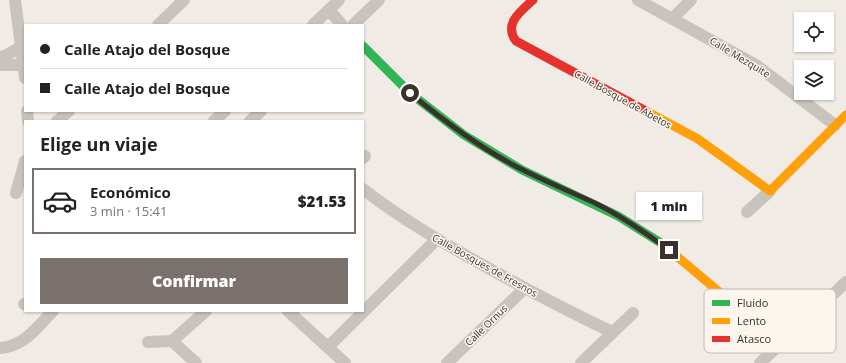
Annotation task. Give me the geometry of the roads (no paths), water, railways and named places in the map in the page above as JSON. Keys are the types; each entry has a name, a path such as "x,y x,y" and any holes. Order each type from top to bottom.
{"street":[{"path":"0,65 24,65 15,0"},
{"path":"159,24 184,0"},
{"path":"314,24 339,0"},
{"path":"354,24 379,0"},
{"name":"Calle Bosque de Abetos","path":"533,0 514,19 509,31 511,37 698,139 770,191"},
{"name":"Calle Mezquite","path":"638,0 756,65 835,125"},
{"path":"673,18 691,0"},
{"path":"329,10 341,24"},
{"path":"0,57 5,56 21,47"},
{"path":"364,47 410,93 433,112 522,170 596,204 649,234 717,289"},
{"path":"58,120 68,112"},
{"path":"215,120 223,112"},
{"path":"251,120 260,112"},
{"path":"747,212 770,191 846,114"},
{"path":"16,193 24,165"},
{"name":"Calle Bosques de Fresnos","path":"364,190 386,207 437,239 525,288 612,332"},
{"path":"364,311 437,239"},
{"path":"836,291 846,282"},
{"name":"Calle Ornus","path":"447,363 525,288"},
{"path":"0,348 9,347 22,342 52,312"},
{"path":"148,342 172,341 205,312"},
{"path":"289,312 345,363"},
{"path":"328,346 363,312"},
{"path":"581,363 633,313"},
{"path":"172,341 196,363"},
{"path":"760,363 771,353"}]}
